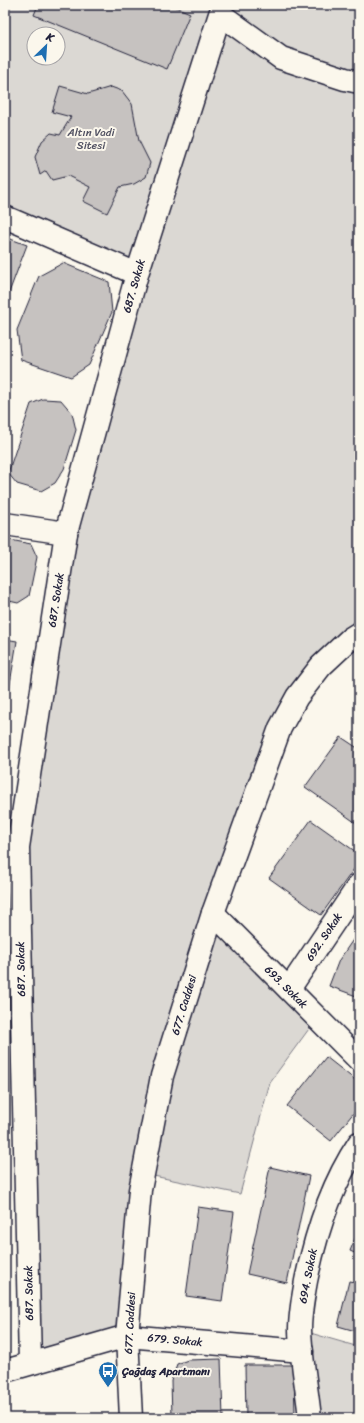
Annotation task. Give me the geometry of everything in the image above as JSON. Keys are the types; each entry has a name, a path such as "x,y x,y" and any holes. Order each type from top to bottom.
{"street":[{"name":"687. Sokak","path":"30,1363 12,848 66,533 137,274 215,9 281,58 345,79 359,82"},
{"path":"5,217 137,274"},
{"path":"5,524 66,533"},
{"name":"677. Caddesi","path":"131,1418 127,1336 140,1190 162,1076 213,913 280,728 298,697 321,666 351,638 359,633"},
{"name":"692. Sokak","path":"289,989 359,885"},
{"name":"693. Sokak","path":"213,913 359,1060"},
{"name":"694. Sokak","path":"310,1418 302,1351 301,1311 312,1250 326,1207 342,1169 359,1143"},
{"name":"679. Sokak","path":"5,1371 127,1336 302,1351"}],"green space":[{"name":"Altın Vadi Sitesi","path":"5,5 359,5 359,633 297,697 213,913 317,1018 270,1082 240,1194 144,1174 127,1336 30,1363 18,847 66,533 137,274 5,217"},
{"path":"300,1330 359,1347 359,1418 310,1418"}],"building":[{"path":"38,5 171,5 190,13 167,69 66,28 66,26 61,26 34,15"},
{"path":"60,86 88,94 111,87 122,91 132,104 139,141 150,163 146,177 134,184 120,187 107,213 83,201 90,187 68,176 52,180 46,171 40,175 35,157 42,141 51,133 60,135 71,117 52,112"},
{"path":"5,237 27,245 5,303"},
{"path":"63,263 109,282 112,312 89,365 71,377 21,360 17,330 39,276"},
{"path":"43,399 61,400 72,413 76,430 64,469 55,483 41,491 17,484 8,473 31,404"},
{"path":"5,539 31,544 37,557 29,596 18,603 5,600"},
{"path":"5,639 17,641 6,708 5,708"},
{"path":"341,737 359,749 359,825 305,787"},
{"path":"311,820 359,854 359,862 321,915 269,878"},
{"path":"359,931 359,997 329,986 339,960"},
{"path":"326,1057 359,1083 359,1106 331,1141 287,1106"},
{"path":"270,1167 309,1176 287,1283 247,1274"},
{"path":"198,1207 234,1212 222,1301 186,1296"},
{"path":"359,1229 359,1255 350,1251"},
{"path":"349,1281 359,1283 359,1332 338,1326"},
{"path":"221,1359 223,1418 172,1418 171,1381 177,1364 188,1360"},
{"path":"245,1365 294,1365 295,1418 246,1418"}],"place":[{"name":"Çağdaş Apartmanı","path":"108,1388"}]}
